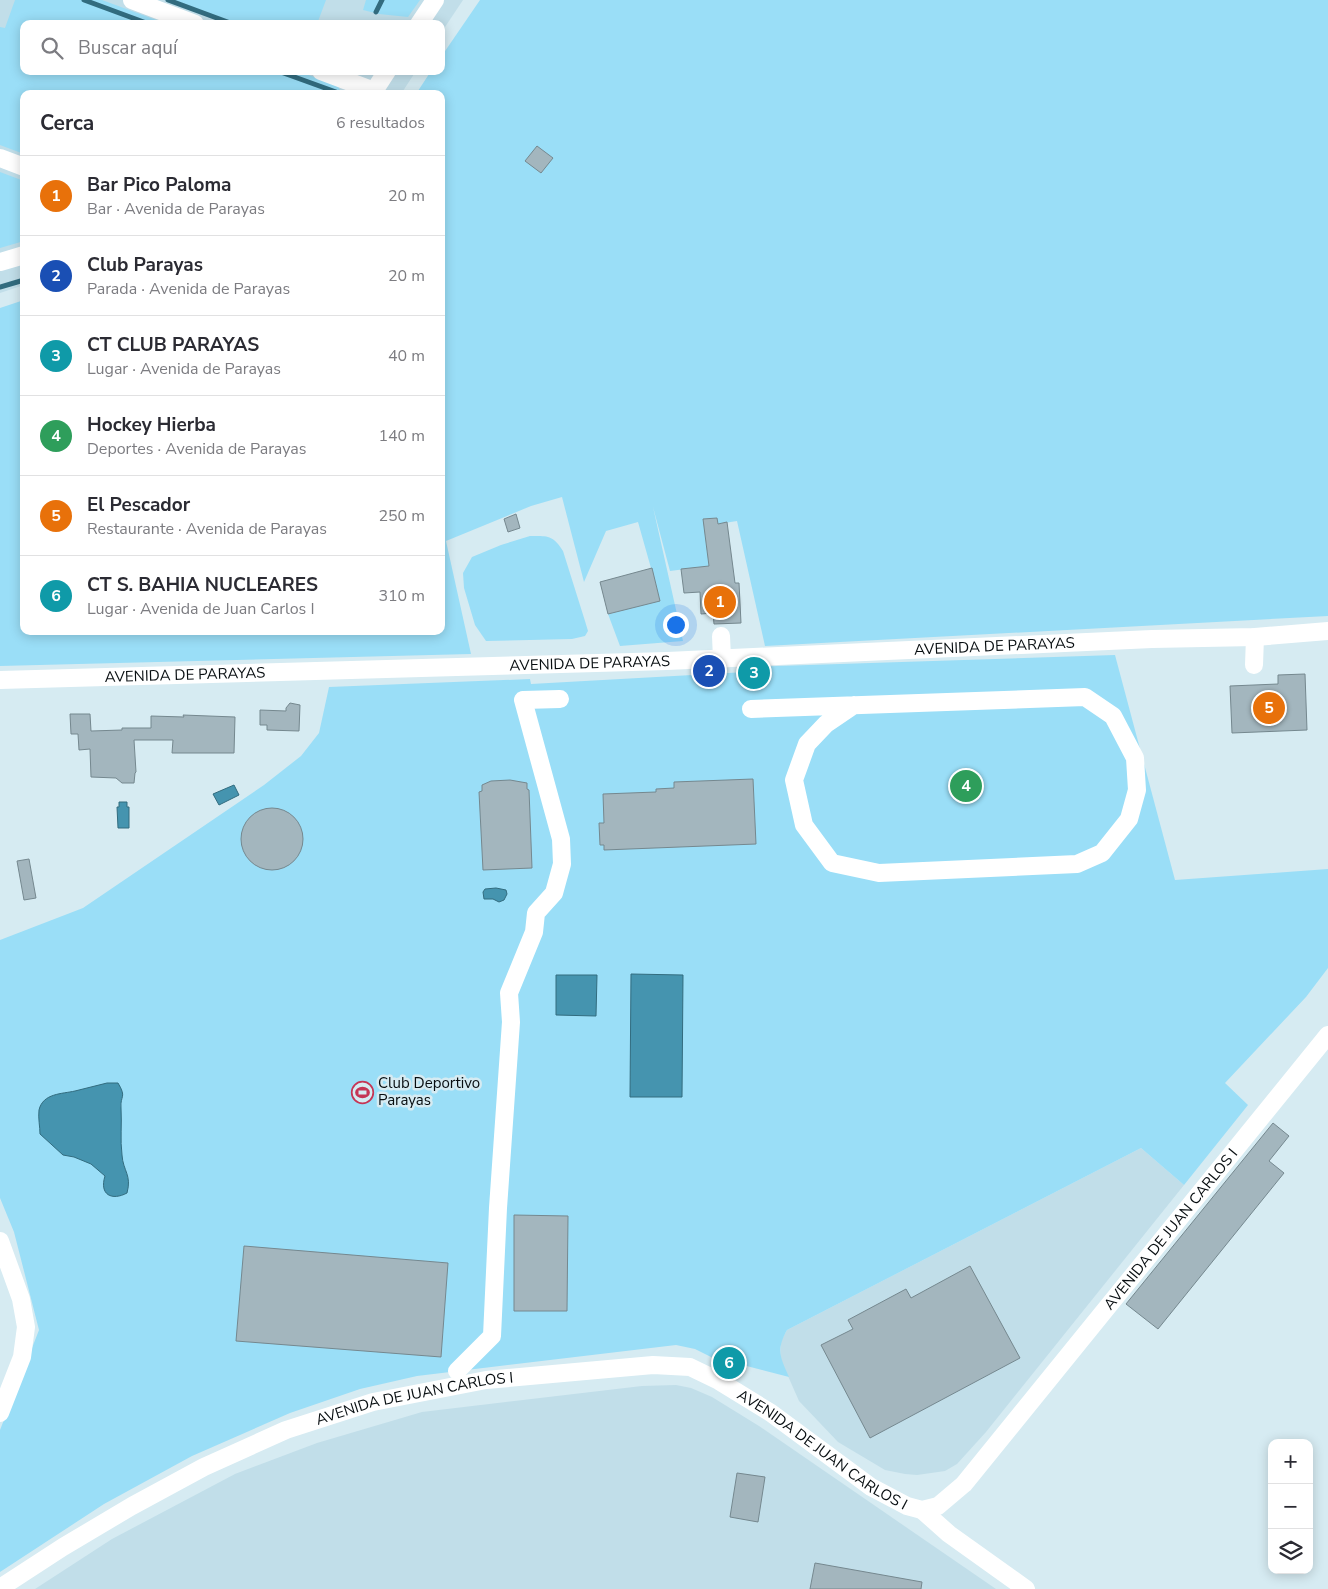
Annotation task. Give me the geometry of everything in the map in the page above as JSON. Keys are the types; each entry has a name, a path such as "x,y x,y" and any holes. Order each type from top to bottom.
{"street":[{"path":"132,0 184,20"},
{"path":"422,20 434,0"},
{"path":"331,75 368,90"},
{"path":"374,90 384,75"},
{"path":"0,158 20,166"},
{"path":"0,262 20,256"},
{"name":"AVENIDA DE PARAYAS","path":"0,680 650,661 1255,636 1328,631"},
{"path":"721,636 722,658"},
{"path":"1254,665 1255,636"},
{"path":"751,709 1085,696 1114,716 1136,758 1137,790 1129,819 1102,853 1077,864 879,873 832,863 804,825 794,780 807,744 826,724 854,705"},
{"path":"457,1371 492,1336 498,1208 511,1022 509,993 534,932 536,913 554,893 562,864 561,839 523,700 560,699"},
{"name":"AVENIDA DE JUAN CARLOS I","path":"0,1588 63,1547 132,1506 204,1467 286,1430 373,1402 486,1380 652,1366 690,1367 719,1381 771,1414 871,1487 907,1506 922,1510 938,1506 964,1484 1328,1034"},
{"path":"0,1413 22,1357 26,1327 21,1298 1,1245"},
{"path":"922,1510 949,1534 1026,1589"}],"shaded area":[{"path":"0,0 463,0 445,27 445,20 20,20 20,75 413,75 404,90 20,90 20,286 0,293"},
{"path":"15,0 102,0 156,20 20,20 20,75 309,75 338,86 340,90 20,90 20,152 0,145 0,27 5,28"},
{"path":"164,0 326,0 318,20 218,20"},
{"path":"366,0 420,0 408,17 363,10"},
{"path":"480,0 1328,0 1328,616 765,646 737,521 718,524 716,518 704,519 709,566 670,571 653,507 683,641 620,646 608,614 660,600 638,522 606,531 584,582 562,497 531,506 446,541 471,654 0,666 0,308 20,301 20,635 445,635 445,90 419,90 428,75 445,75 445,51"},
{"path":"0,172 20,180 20,242 0,248"},
{"path":"530,536 553,539 563,551 588,631 585,636 572,639 486,641 475,625 464,588 463,573 472,557"},
{"name":"Club Deportivo Parayas","path":"1115,655 1175,880 1328,869 1328,968 1306,997 1225,1083 1248,1105 1184,1185 1141,1148 787,1330 781,1343 780,1354 789,1377 735,1363 726,1358 723,1363 695,1349 676,1345 417,1376 360,1389 290,1413 192,1456 104,1504 0,1572 0,1430 39,1330 14,1232 0,1198 0,940 83,908 264,785 301,756 319,733 329,687 530,679 531,684 746,672 748,667"},
{"path":"234,785 239,795 219,805 213,794"},
{"path":"119,802 127,802 127,807 129,807 129,828 118,828 117,807 119,807"},
{"path":"496,888 506,890 507,894 504,900 499,902 493,899 484,899 483,892 485,889"},
{"path":"631,974 683,975 682,1097 630,1097"},
{"path":"556,975 597,975 596,1016 556,1015"},
{"path":"107,1083 118,1083 123,1094 121,1104 121,1149 128,1177 128,1187 127,1193 116,1196 108,1195 105,1192 105,1176 91,1164 63,1155 40,1134 39,1110 44,1100 54,1095"},
{"path":"1141,1148 1184,1185 986,1432 957,1464 945,1471 917,1475 885,1470 838,1442 799,1401 780,1358 781,1341 787,1330"},
{"path":"676,1385 691,1388 712,1397 759,1426 996,1589 35,1589 112,1539 235,1474 317,1443 422,1412 642,1386"}],"building":[{"path":"537,146 553,158 541,173 525,161"},
{"path":"516,514 520,528 508,532 504,519"},
{"path":"717,518 718,524 727,522 735,583 739,583 741,623 714,624 713,613 701,614 700,592 684,593 681,569 709,566 703,519"},
{"path":"652,568 660,601 608,614 600,582"},
{"path":"1305,674 1307,730 1232,733 1230,686 1278,684 1278,675"},
{"path":"290,703 300,705 299,731 267,730 267,725 260,725 260,710 286,711"},
{"path":"70,714 90,714 91,731 151,728 151,716 235,717 234,753 172,753 173,740 134,740 136,772 134,783 122,783 116,778 91,777 90,749 79,750 78,734 71,734"},
{"path":"753,779 756,844 604,850 604,845 600,845 599,823 604,823 603,794 656,792 656,789 674,788 674,782"},
{"path":"510,780 527,783 527,789 529,790 532,868 483,870 479,792 482,791 482,785 491,781"},
{"path":"272,808 284,810 294,817 301,827 303,839 301,851 294,861 284,868 272,870 260,868 250,861 243,851 241,839 243,827 250,817 260,810"},
{"path":"29,859 36,898 24,900 17,861"},
{"path":"1273,1123 1289,1136 1269,1161 1284,1173 1158,1329 1126,1304"},
{"path":"514,1215 568,1216 567,1311 514,1311"},
{"path":"244,1246 448,1263 441,1357 236,1341"},
{"path":"970,1266 1020,1358 870,1438 821,1345 853,1329 848,1320 906,1289 911,1298"},
{"path":"737,1473 765,1477 758,1522 730,1517"},
{"path":"815,1563 922,1582 921,1589 810,1589"}],"waterway":[{"path":"84,0 138,20"},
{"path":"168,0 222,20"},
{"path":"376,12 382,0"},
{"path":"289,75 330,90"},
{"path":"0,287 20,281"}],"place":[{"name":"Bar Pico Paloma","path":"720,602"},
{"name":"Club Parayas","path":"709,671"},
{"name":"CT CLUB PARAYAS","path":"754,673"},
{"name":"El Pescador","path":"1269,708"},
{"name":"Hockey Hierba","path":"966,786"},
{"name":"Club Deportivo Parayas","path":"362,1092"},
{"name":"CT S. BAHIA NUCLEARES","path":"729,1363"}]}
